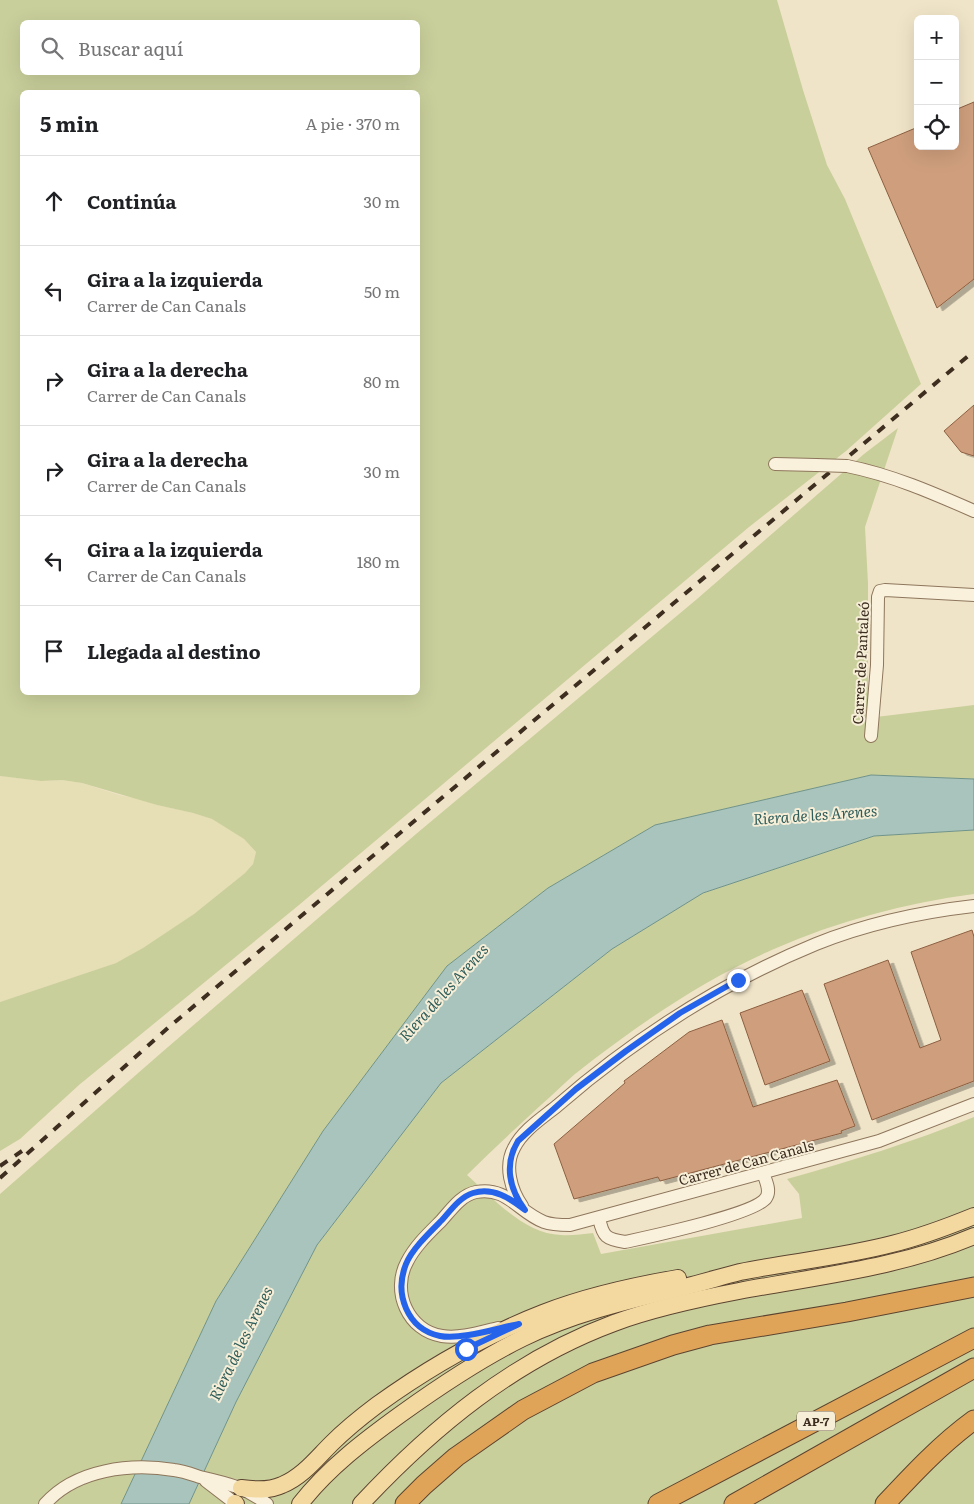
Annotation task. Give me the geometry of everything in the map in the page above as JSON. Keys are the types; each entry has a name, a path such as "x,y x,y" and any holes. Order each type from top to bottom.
{"highway":[{"path":"405,1504 456,1458 524,1410 593,1373 673,1345 710,1335 974,1288"},
{"name":"AP-7","path":"658,1504 974,1338"},
{"path":"734,1504 974,1368"},
{"path":"885,1504 922,1464 974,1420"}],"main road":[{"path":"300,1504 318,1482 376,1432 453,1377 493,1353 564,1320 738,1273 838,1256 893,1244 937,1231 974,1216"},
{"path":"361,1504 413,1451 463,1408 533,1361 586,1334 614,1322 669,1306 739,1291 876,1267 923,1255 974,1236"},
{"path":"236,1500 262,1489 281,1486 294,1480 351,1426 400,1389 466,1349 543,1313 613,1291 701,1274 738,1273"}],"street":[{"path":"775,464 847,466 890,477 974,511"},
{"name":"Carrer de Pantaleó","path":"871,736 878,597 880,591 974,596"},
{"path":"525,1210 515,1194 510,1176 510,1163 513,1150 518,1141 576,1089 680,1013 738,980 826,940 860,928 893,920 974,906"},
{"name":"Carrer de Can Canals","path":"519,1324 462,1335 441,1336 416,1324 405,1308 402,1287 406,1263 418,1245 456,1205 473,1193 492,1192 506,1196 538,1219 552,1224 570,1225 879,1141 974,1104"},
{"path":"599,1218 602,1231 609,1240 625,1242 732,1216 757,1206 766,1199 769,1191 763,1173"},
{"path":"46,1502 71,1484 84,1478 121,1469 148,1467 198,1476 236,1500 267,1504"}],"shaded area":[{"path":"0,776 82,783 119,795 212,819 244,839 256,852 253,864 245,873 194,914 152,943 126,958 0,1002"}],"green space":[{"path":"0,0 777,0 827,165 845,199 921,384 846,451 749,527 299,905 79,1085 20,1139 0,1151 0,1002 116,963 143,948 194,914 245,873 253,864 256,852 244,839 212,819 82,783 62,780 41,781 0,776"},
{"path":"898,428 865,527 868,583 868,718 974,705 974,779 871,775 655,825 548,888 447,966 323,1131 216,1301 121,1504 0,1504 0,1194 416,834 697,599 864,454"},
{"path":"974,830 974,894 923,902 847,922 774,949 721,975 670,1005 575,1074 467,1175 498,1204 522,1222 534,1228 547,1233 561,1235 593,1233 601,1254 802,1218 799,1194 787,1179 882,1151 974,1117 974,1504 189,1504 236,1402 317,1245 441,1083 612,949 703,893 874,836"}],"water":[{"name":"Riera de les Arenes","path":"871,775 974,779 974,830 874,836 703,893 612,949 441,1083 317,1245 236,1402 189,1504 121,1504 216,1301 323,1131 447,966 548,888 655,825"}],"building":[{"path":"974,102 974,279 937,308 868,148 914,129 914,150 959,150 959,108"},
{"path":"974,405 974,456 961,452 944,431"},
{"path":"972,930 974,937 974,1081 872,1120 824,984 888,960 920,1048 941,1040 911,952"},
{"path":"802,990 830,1061 765,1085 740,1013"},
{"path":"722,1020 753,1107 837,1080 855,1126 841,1131 842,1133 660,1181 658,1177 574,1199 554,1144 625,1083 624,1081 689,1032"}],"railway":[{"path":"0,1178 169,1027 974,351"},
{"path":"0,1166 22,1151"}],"route":[{"path":"466,1349 496,1333 519,1324 450,1336 432,1333 416,1324 405,1308 402,1287 406,1263 418,1245 461,1200 473,1193 482,1191 506,1196 525,1210 511,1185 510,1163 513,1150 527,1131 576,1089 626,1051 680,1013 738,980"}]}
